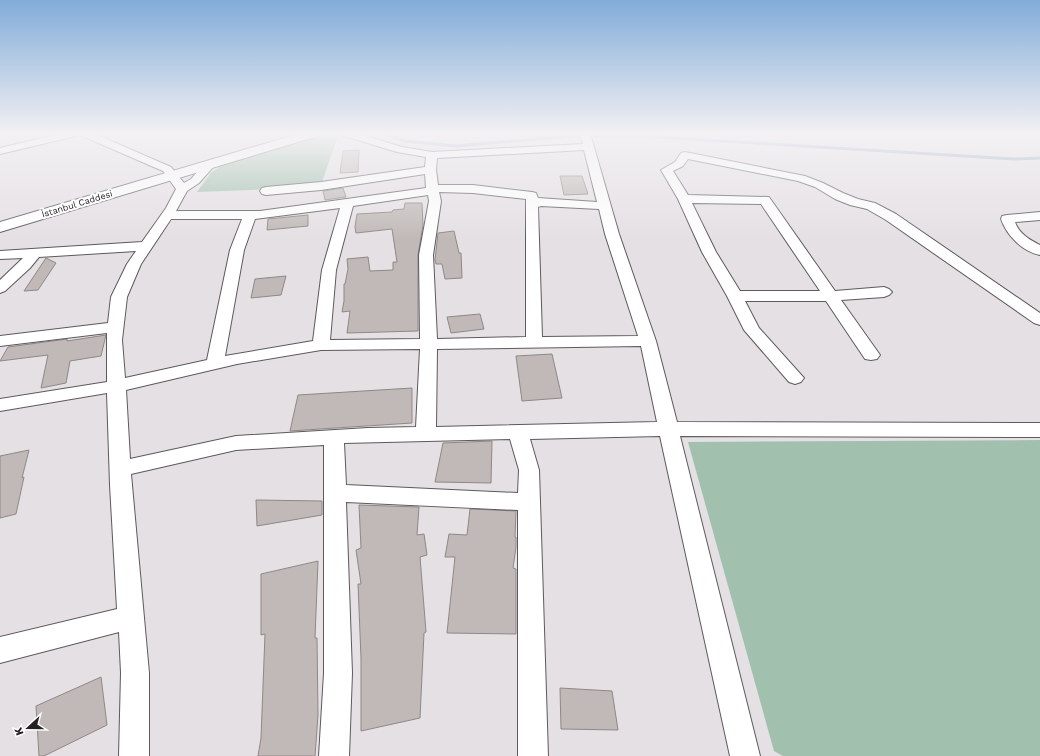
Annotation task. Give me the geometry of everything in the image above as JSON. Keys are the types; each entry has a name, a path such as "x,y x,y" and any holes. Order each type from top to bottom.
{"main road":[{"name":"İstanbul Caddesi","path":"0,217 174,178 198,168"},
{"name":"İstanbul Caddesi","path":"0,227 174,178 199,168"}],"street":[{"path":"134,756 135,673 120,469 114,340 119,297 134,264 167,215 174,178 155,168"},
{"path":"594,168 612,234 648,341 745,756"},
{"path":"670,168 667,170 684,200 709,252 735,296 752,330 795,378"},
{"path":"752,168 801,178 819,185 839,196 854,202 871,206 892,217 1040,320"},
{"path":"266,191 321,186 430,170 432,190 435,201 426,255 429,344 426,434"},
{"path":"167,215 260,215 347,204 432,190 473,189 532,196 534,342"},
{"path":"684,200 765,200 871,355"},
{"path":"532,206 538,202 604,206"},
{"path":"321,345 329,270 347,204"},
{"path":"215,364 237,250 250,215"},
{"path":"1040,216 1007,219 1010,230 1027,244 1040,251"},
{"path":"0,255 146,246"},
{"path":"0,288 35,252"},
{"path":"735,296 830,296 884,292"},
{"path":"0,341 116,326"},
{"path":"0,405 116,386 215,364 321,345 648,341"},
{"path":"120,469 236,443 334,437 669,429 1040,430"},
{"path":"518,432 529,470 533,756"},
{"path":"334,437 338,673 334,756"},
{"path":"335,493 530,502"},
{"path":"0,650 131,617"}],"green space":[{"path":"217,168 327,168 321,185 275,189 197,192 211,173"},
{"path":"1040,440 1040,756 783,756 774,751 688,442"}],"building":[{"path":"341,168 358,168 358,172 340,173"},
{"path":"560,176 582,176 588,194 564,195"},
{"path":"343,188 346,197 325,200 323,191"},
{"path":"405,203 422,203 423,225 418,255 418,331 347,333 350,311 342,312 344,301 344,284 348,269 347,259 368,257 370,271 393,270 393,262 397,262 392,229 356,233 355,227 357,214 392,212 393,210 404,209"},
{"path":"308,215 308,226 267,230 268,219"},
{"path":"454,231 459,253 461,253 462,278 445,279 442,264 436,264 435,260 438,233"},
{"path":"46,258 56,263 38,290 24,291"},
{"path":"286,276 281,295 251,298 255,279"},
{"path":"480,314 484,329 451,333 447,317"},
{"path":"106,335 101,356 70,361 66,383 41,388 48,355 0,361 8,347 67,339 67,341"},
{"path":"552,354 562,398 522,401 516,356"},
{"path":"412,388 412,423 290,431 298,395"},
{"path":"492,441 491,483 435,482 443,443"},
{"path":"29,450 22,478 24,477 16,514 0,518 0,456"},
{"path":"256,500 322,501 322,515 257,526"},
{"path":"359,505 419,507 417,535 424,534 427,555 420,557 426,632 424,633 420,718 361,731 361,658 358,584 361,584 356,550 361,548"},
{"path":"470,509 516,511 516,547 513,568 516,569 516,634 447,633 455,557 445,557 449,534 467,535"},
{"path":"318,561 315,638 317,638 318,715 315,756 258,756 261,738 265,634 261,635 261,574"},
{"path":"101,677 107,725 44,756 39,756 36,706"},
{"path":"560,688 612,691 618,730 561,729"}]}
